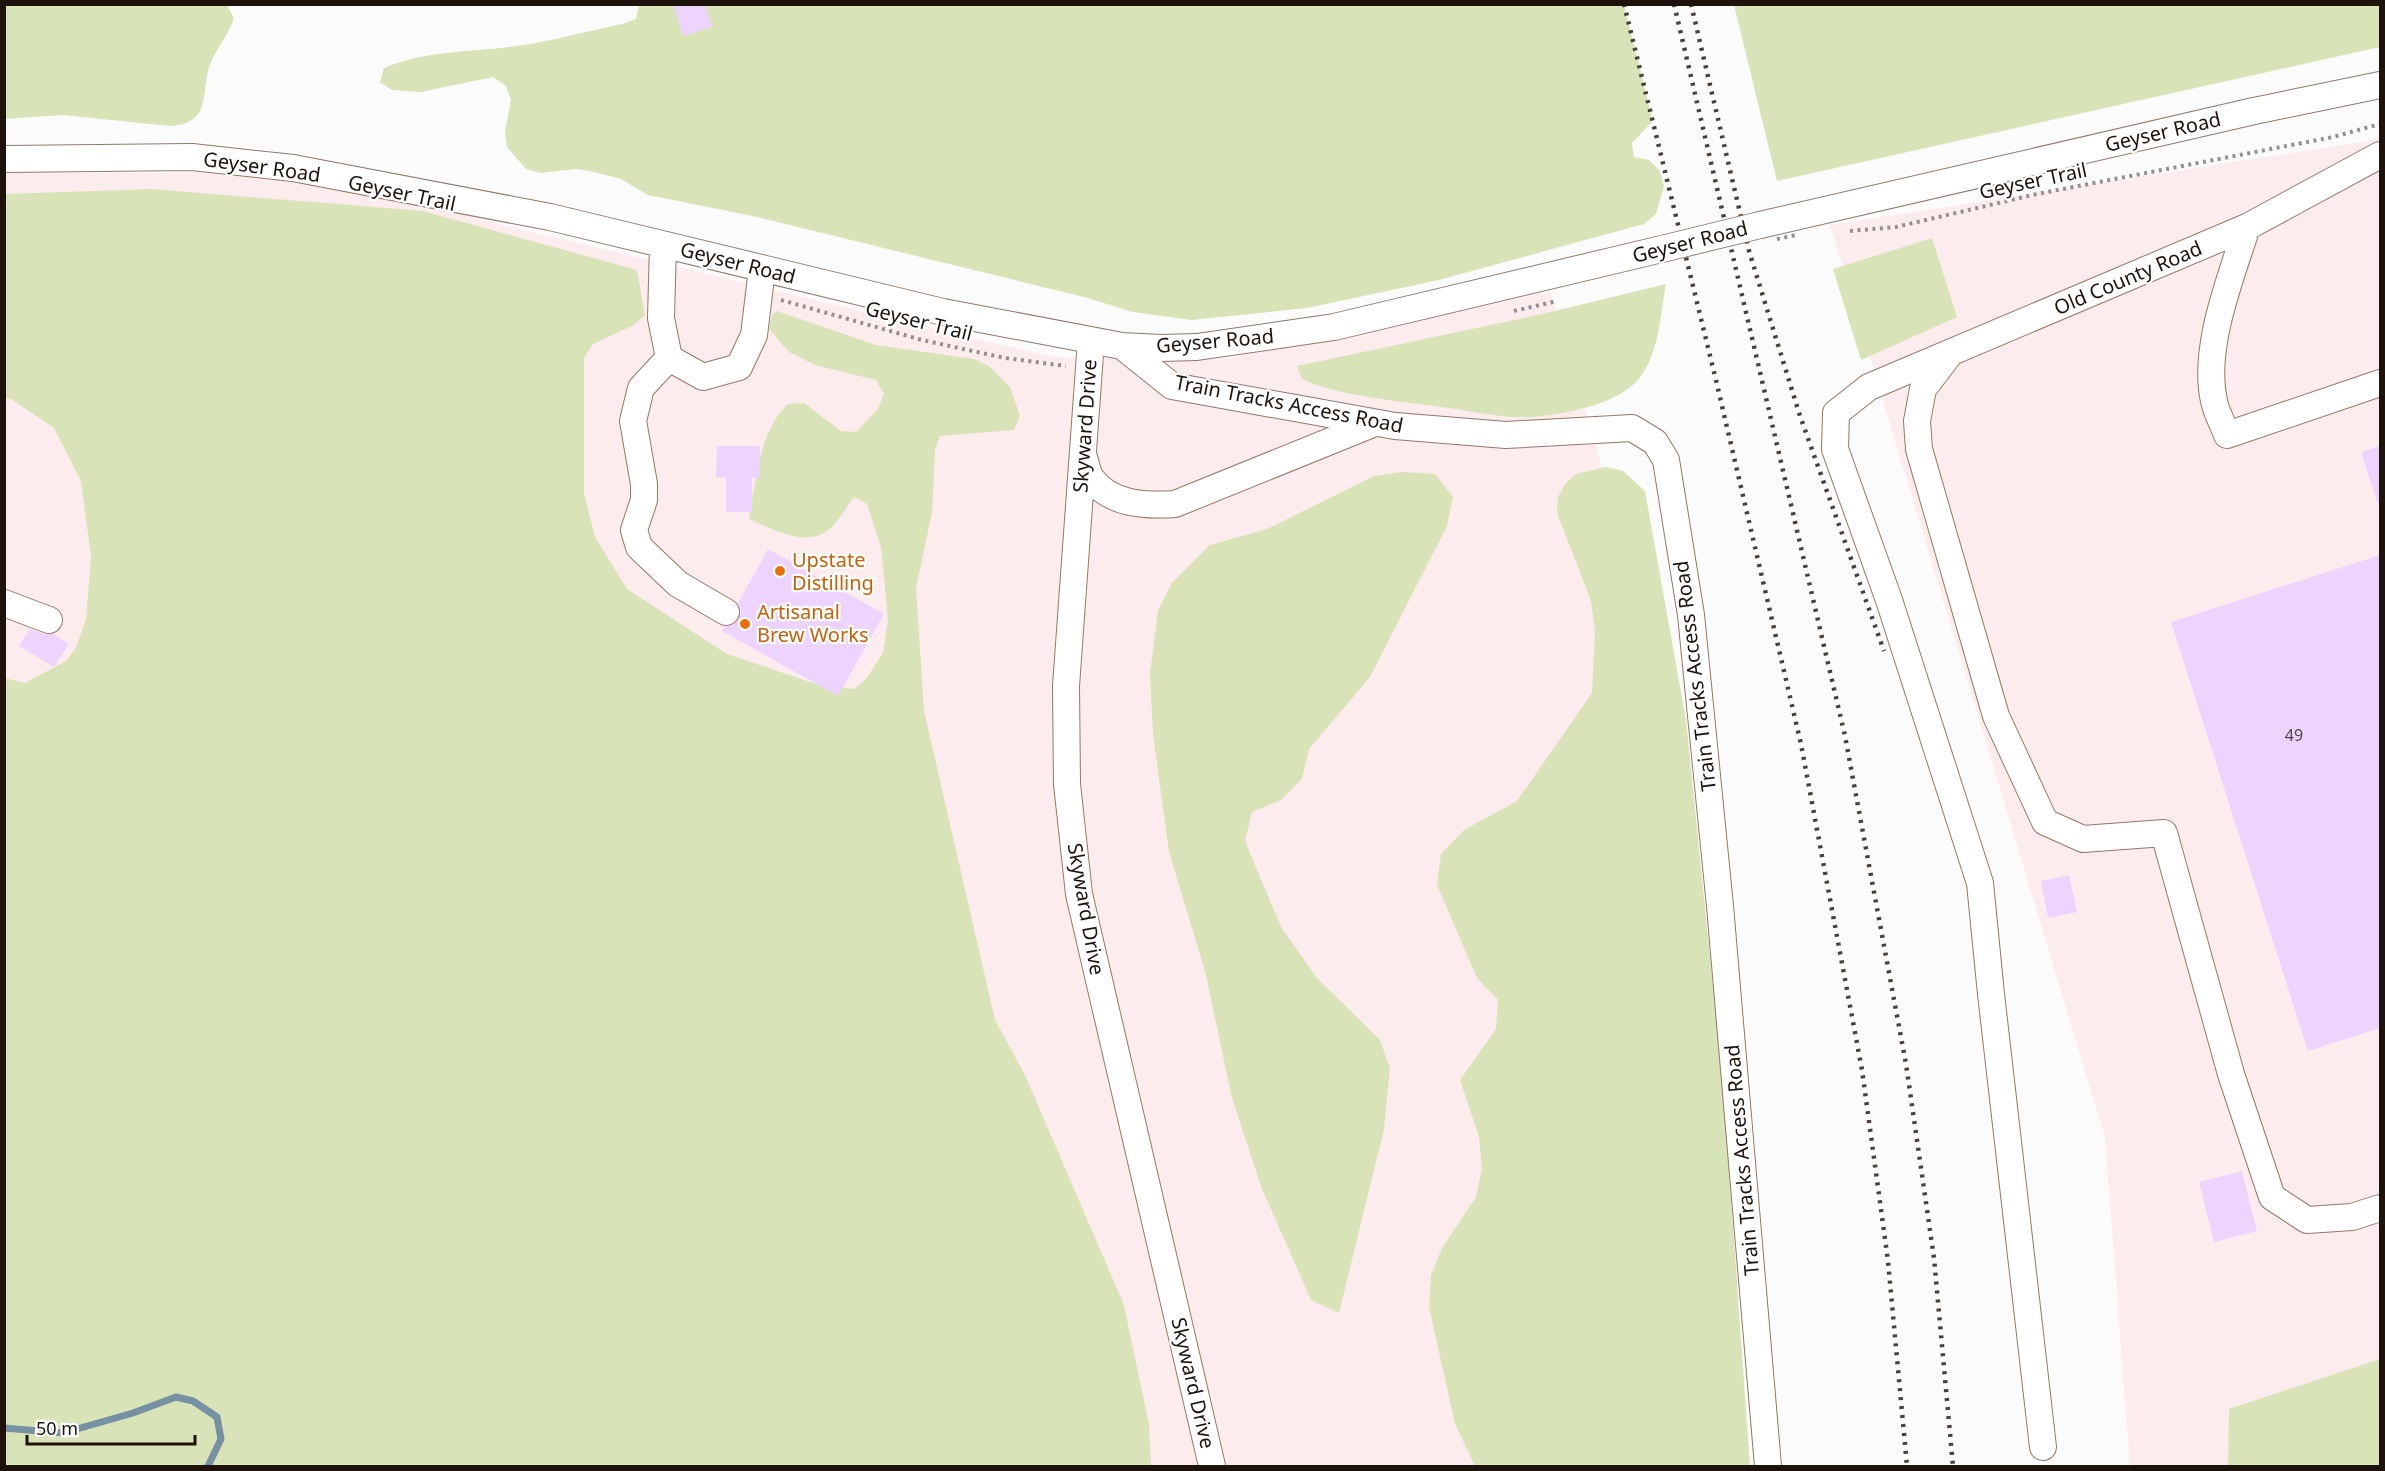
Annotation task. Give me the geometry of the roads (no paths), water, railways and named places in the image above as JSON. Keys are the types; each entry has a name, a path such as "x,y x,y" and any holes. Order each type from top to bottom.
{"street":[{"name":"Geyser Road","path":"4,159 192,157 293,168 550,218 943,312 1122,346 1197,347 1334,327 2242,113 2380,85"},
{"name":"Old County Road","path":"2043,1447 1980,883 1889,600 1835,449 1836,413 1869,387 2247,227 2380,155"},
{"path":"2247,227 2217,322 2211,376 2214,402 2227,435 2380,383"},
{"path":"663,245 661,318 669,358 703,377 739,367 754,334 762,269"},
{"name":"Skyward Drive","path":"1091,340 1066,686 1067,784 1079,894 1212,1467"},
{"name":"Train Tracks Access Road","path":"1122,346 1172,386 1376,423 1506,435 1632,428 1655,442 1666,460 1691,615 1713,836 1768,1467"},
{"path":"1951,353 1923,389 1917,421 1919,449 1996,716 2045,822 2083,840 2164,832 2231,1074 2272,1197 2307,1220 2352,1217 2380,1208"},
{"path":"669,358 641,388 633,422 644,484 644,500 634,530 639,547 678,584 726,612"},
{"path":"1082,453 1091,478 1110,496 1145,506 1175,504 1376,423"},
{"path":"4,603 49,620"}],"waterway":[{"path":"4,1428 63,1433 133,1413 176,1397 193,1401 217,1417 221,1439 208,1466"}],"railway":[{"path":"1624,4 1715,376 1801,744 1862,1070 1888,1261 1907,1466"},
{"path":"1674,4 1845,736 1906,1064 1934,1258 1953,1466"},
{"path":"1691,4 1749,251 1800,416 1884,651"}],"place":[{"name":"Upstate Distilling","path":"780,571"},
{"name":"Artisanal Brew Works","path":"745,624"}]}
